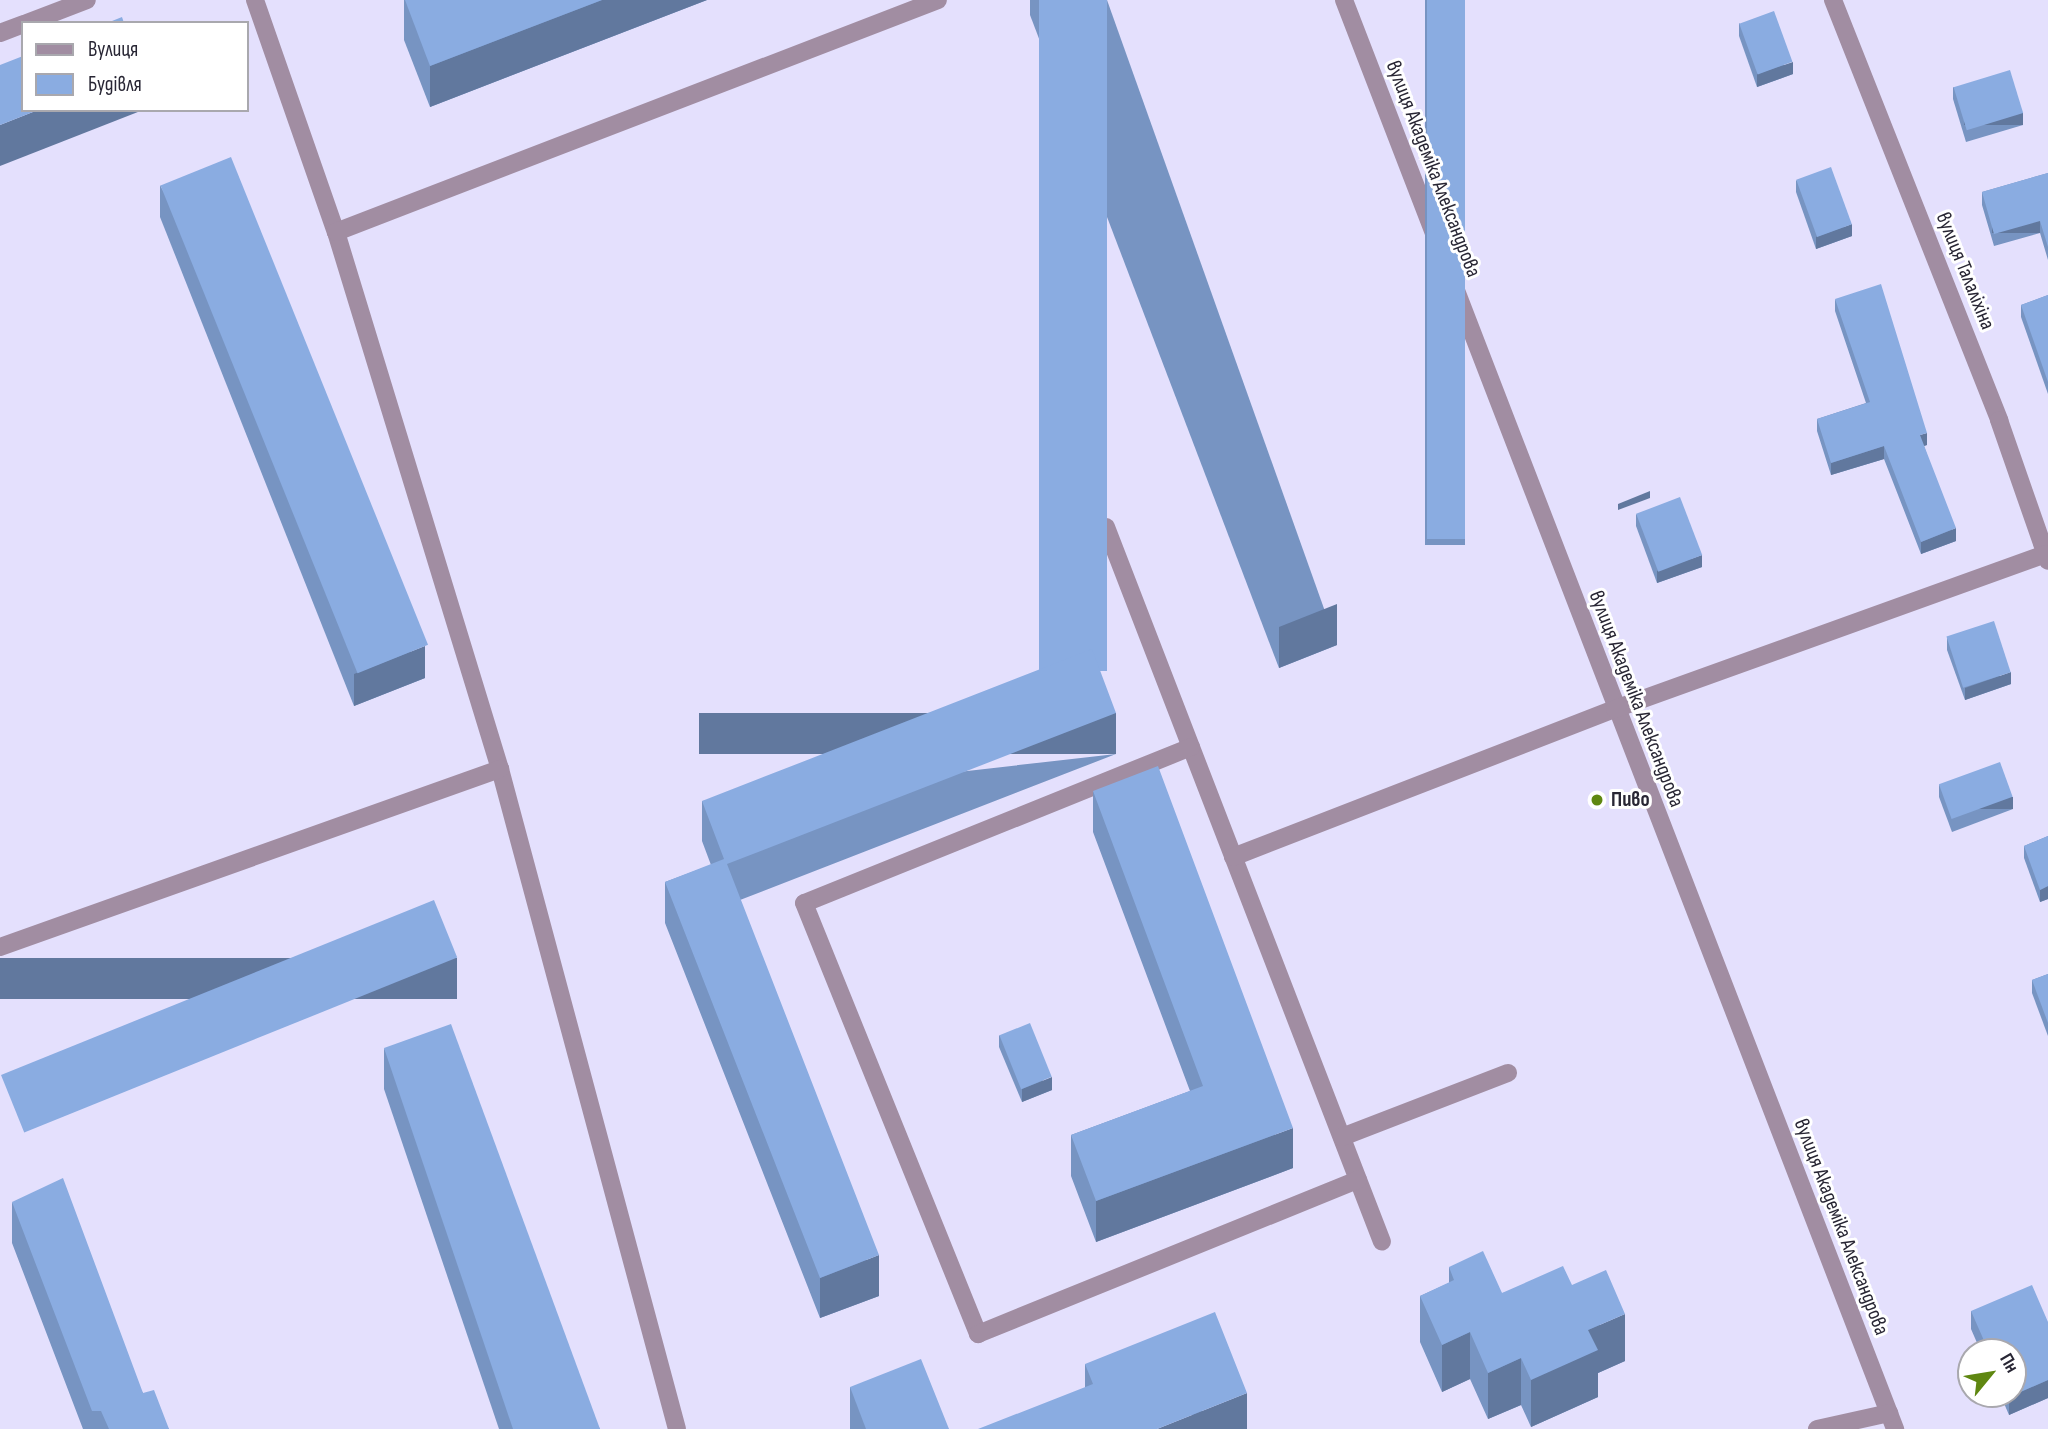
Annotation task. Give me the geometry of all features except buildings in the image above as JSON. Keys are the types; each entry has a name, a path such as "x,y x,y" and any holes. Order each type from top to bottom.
{"street":[{"path":"33,21 87,0"},
{"path":"255,0 336,232 500,769 677,1429"},
{"path":"336,232 938,0"},
{"name":"вулиця Академіка Александрова","path":"1344,0 1615,709 1892,1421"},
{"name":"вулиця Талаліхіна","path":"1833,0 1999,420 2047,558"},
{"path":"0,33 21,25"},
{"path":"1106,527 1382,1242"},
{"path":"1233,857 1615,709 2047,558"},
{"path":"1191,747 804,903 978,1334 1358,1180"},
{"path":"0,947 500,769"},
{"path":"1342,1137 1508,1073"},
{"path":"1817,1429 1892,1421"}],"place":[{"name":"Пиво","path":"1597,800"}]}
